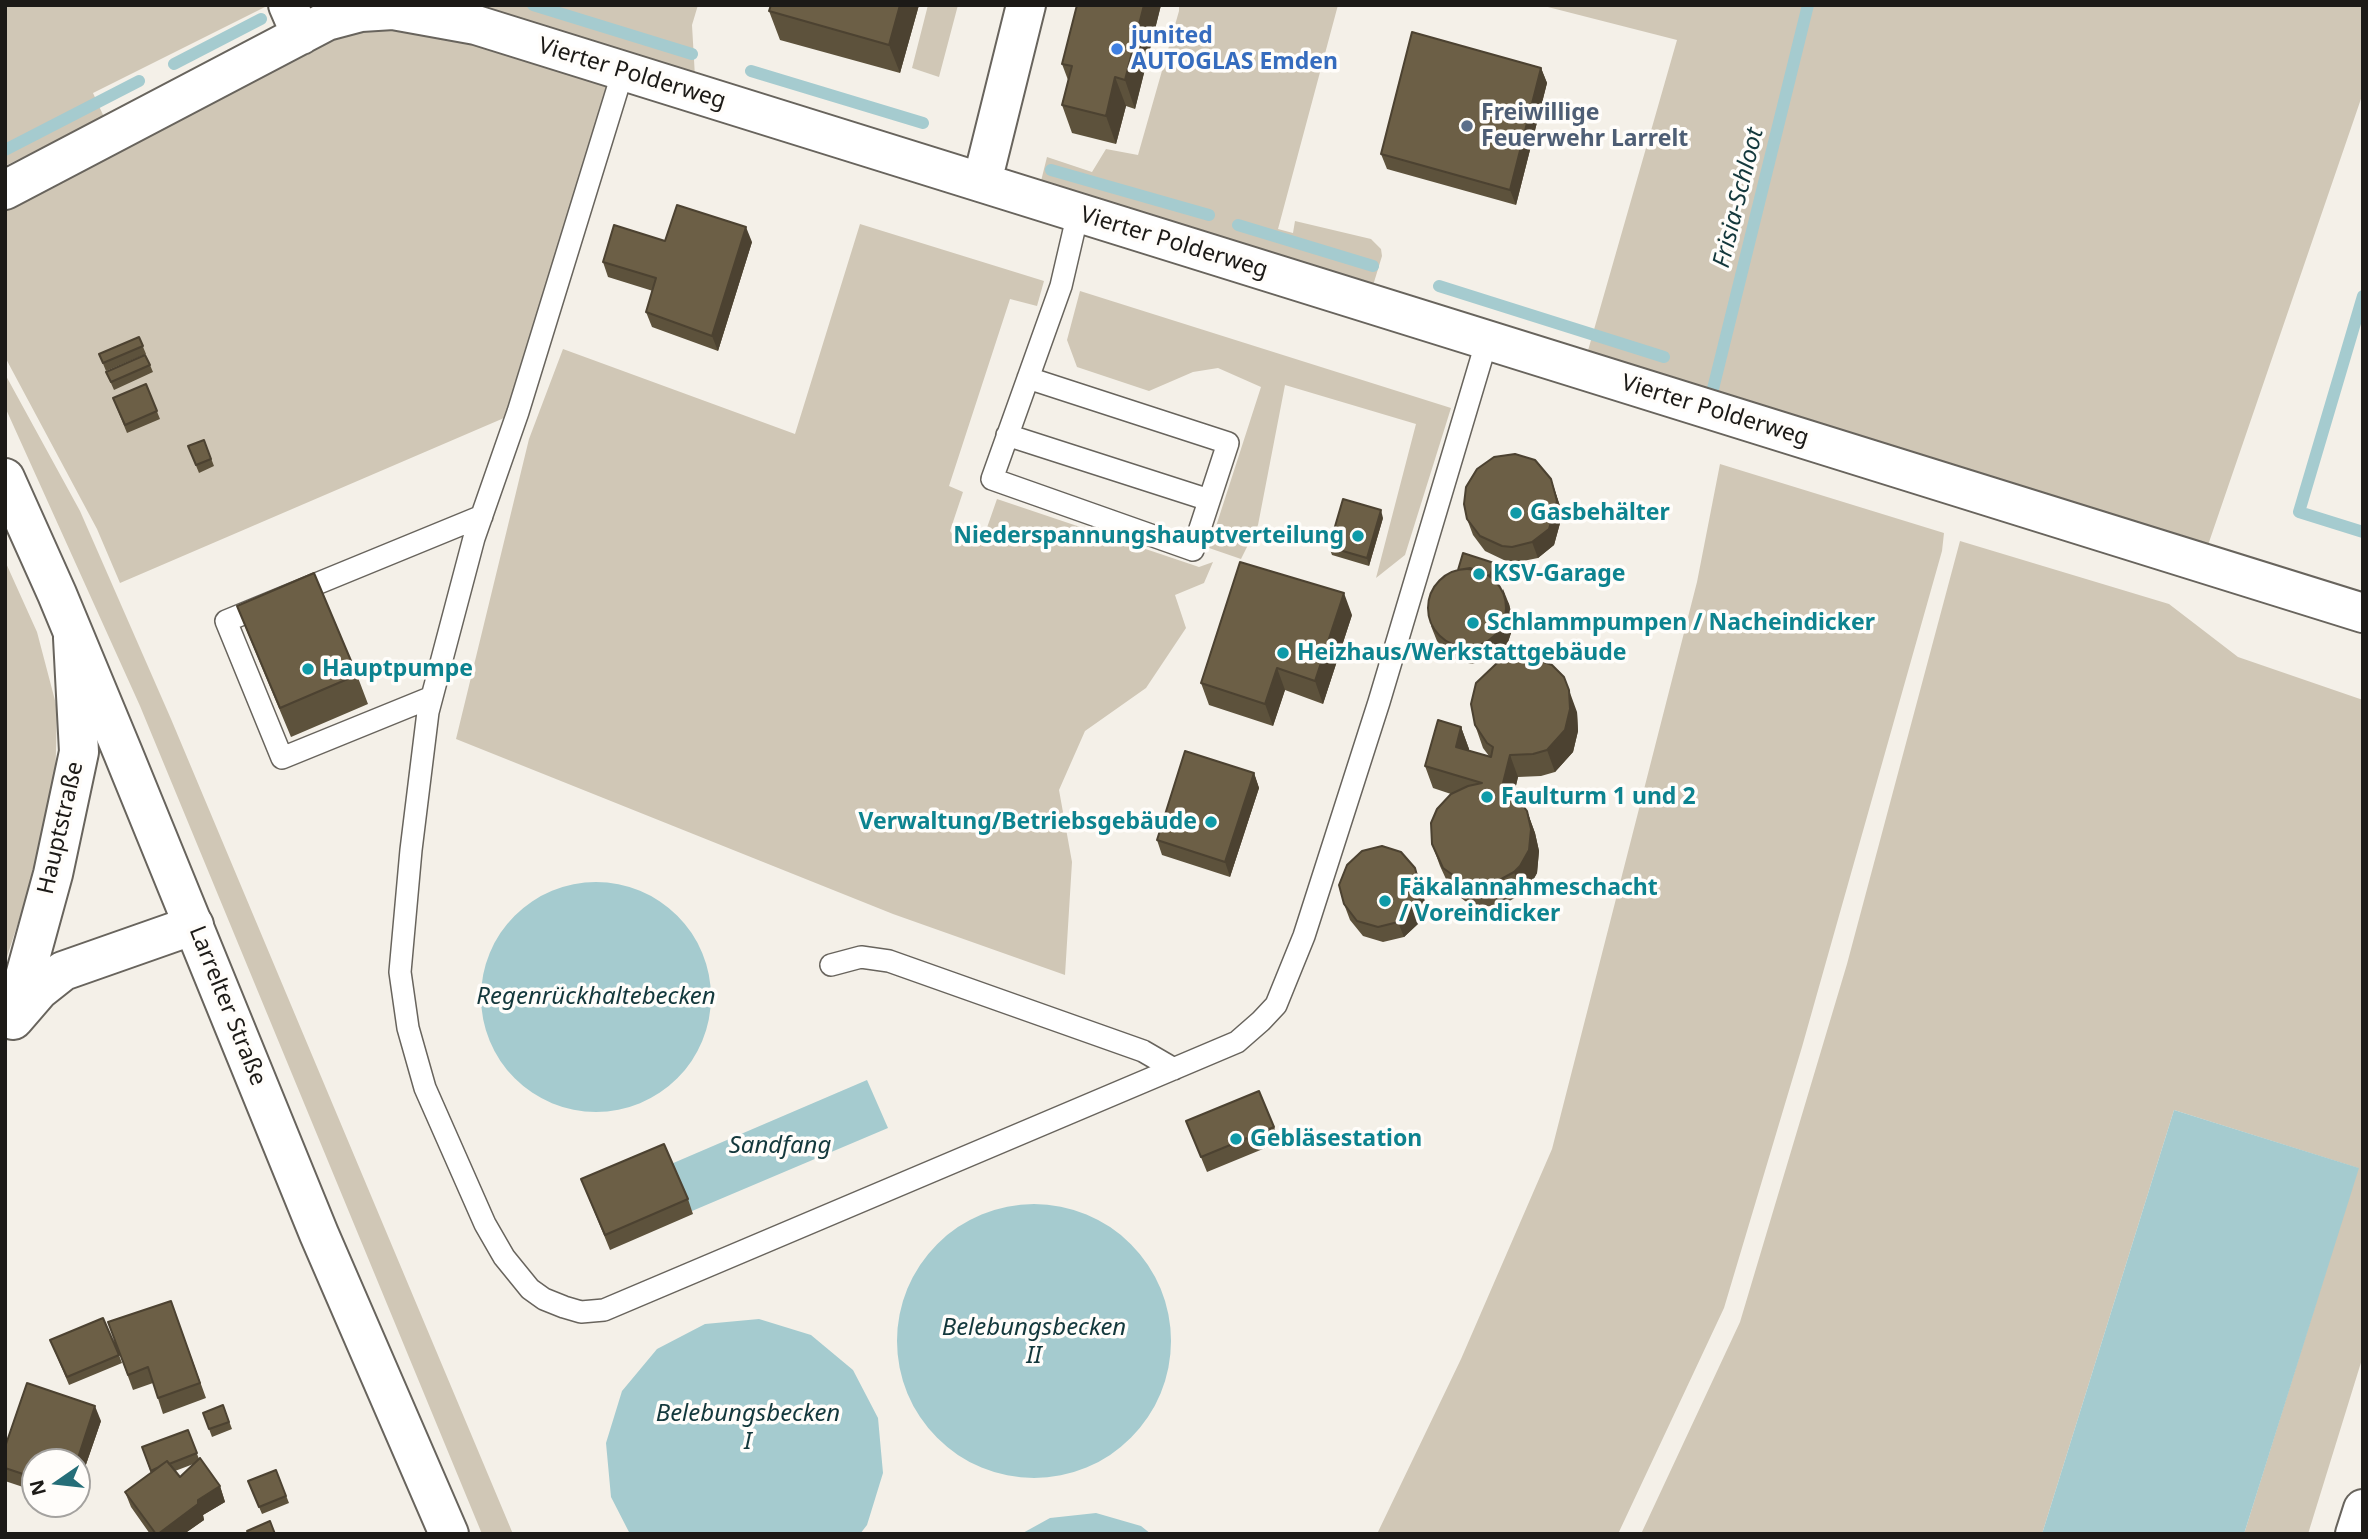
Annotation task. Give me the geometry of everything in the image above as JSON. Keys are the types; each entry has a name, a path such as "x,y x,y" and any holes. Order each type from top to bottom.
{"street":[{"path":"982,183 1026,5"},
{"name":"Vierter Polderweg","path":"5,190 294,20 327,21 361,12 393,10 476,25 2363,613"},
{"name":"Larrelter Straße","path":"5,478 73,632 319,1234 449,1534"},
{"name":"Hauptstraße","path":"9,1033 53,874 79,752 73,632"},
{"name":"Hauptstraße","path":"9,1033 39,990 64,971 194,925"},
{"path":"2355,1534 2363,1509"}],"lane":[{"path":"623,71 518,412 482,516 428,712 400,972 408,1028 425,1088 485,1224 504,1257 530,1289 544,1299 581,1312 604,1310 1237,1042 1276,1005 1309,923 1379,702 1487,340"},
{"path":"1028,378 1228,443 1193,550 992,479 1007,436 1061,286 1078,213"},
{"path":"1007,436 1209,500"},
{"path":"432,697 282,758 226,621 482,516"},
{"path":"831,965 861,957 890,961 1143,1051 1174,1069"}],"shaded area":[{"path":"5,5 269,5 93,93 104,117 5,166"},
{"path":"464,5 698,5 692,25 695,77"},
{"path":"928,5 958,5 939,77 912,68"},
{"path":"1179,5 1338,5 1278,229 1293,233 1295,221 1371,239 1381,249 1382,256 1371,292 1040,185 1047,157 1092,172 1106,149 1138,155"},
{"path":"1540,5 2363,5 2363,93 2207,548 1585,361 1677,40"},
{"path":"361,12 623,71 518,412 120,583 97,529 5,357 5,190"},
{"path":"860,224 1044,281 1037,306 1010,299 949,486 963,492 950,531 953,535 977,543 982,542 997,499 1199,567 1213,562 1204,583 1175,595 1186,628 1146,688 1085,731 1059,790 1072,862 1065,975 893,914 456,739 529,439 563,349 795,434"},
{"path":"1080,291 1451,408 1405,555 1376,578 1416,424 1285,385 1258,525 1241,559 1209,548 1261,387 1218,368 1193,372 1149,391 1077,367 1067,340"},
{"path":"5,374 80,511 171,719 513,1534 482,1534 140,706 5,407"},
{"path":"1720,464 1944,533 1942,551 1802,1047 1724,1308 1618,1534 1377,1534 1461,1359 1552,1149 1697,582"},
{"path":"1960,541 2169,604 2238,657 2363,700 2363,1356 2308,1534 2244,1534 2358,1168 2174,1110 2042,1534 1641,1534 1740,1322 1847,964"},
{"path":"5,561 37,632 57,708 55,792 29,889 5,963"}],"water":[{"name":"Regenrückhaltebecken","path":"585,882 607,882 640,890 678,915 703,953 711,997 703,1041 678,1079 640,1104 607,1112 585,1112 552,1104 514,1079 489,1041 481,1008 481,986 489,953 514,915 552,890"},
{"name":"Sandfang","path":"867,1080 888,1128 692,1211 671,1164"},
{"path":"2174,1110 2359,1168 2244,1534 2042,1534"},
{"name":"Belebungsbecken II","path":"1034,1204 1061,1207 1086,1214 1110,1227 1131,1244 1148,1265 1161,1289 1168,1314 1171,1341 1168,1368 1161,1393 1148,1417 1131,1438 1110,1455 1086,1468 1061,1475 1034,1478 1007,1475 982,1468 958,1455 937,1438 920,1417 907,1393 900,1368 897,1341 900,1314 907,1289 920,1265 937,1244 958,1227 982,1214 1007,1207"},
{"name":"Belebungsbecken I","path":"759,1319 811,1335 853,1370 878,1418 883,1473 867,1525 860,1534 630,1534 611,1497 606,1443 622,1391 657,1349 705,1324"},
{"path":"1096,1513 1141,1526 1151,1534 1021,1534 1050,1518"}],"building":[{"path":"771,5 900,5 889,45 769,11"},
{"path":"1077,5 1144,5 1125,80 1115,77 1106,116 1062,105 1072,66 1062,64"},
{"name":"Freiwillige Feuerwehr Larrelt","path":"1412,32 1541,68 1510,190 1381,154"},
{"path":"677,205 746,227 712,336 646,312 656,278 603,262 614,225 665,241"},
{"path":"139,337 143,346 103,363 99,354"},
{"path":"145,355 150,365 111,382 106,372"},
{"path":"146,384 157,411 125,425 113,398"},
{"path":"204,440 211,459 196,465 188,446"},
{"name":"Gasbehälter","path":"1515,454 1535,460 1551,479 1557,501 1549,529 1532,542 1512,547 1502,546 1480,536 1467,519 1464,504 1466,487 1477,469 1494,457"},
{"name":"Niederspannungshauptverteilung","path":"1343,499 1381,510 1367,558 1329,547"},
{"path":"1463,553 1494,563 1490,576 1470,568 1458,570"},
{"name":"Heizhaus/Werkstattgebäude","path":"1240,562 1344,593 1315,681 1277,668 1265,704 1201,683"},
{"name":"Schlammpumpen / Nacheindicker","path":"1459,569 1475,569 1489,575 1500,586 1506,600 1506,616 1500,630 1489,641 1475,647 1459,647 1445,641 1434,630 1428,616 1428,600 1434,586 1445,575"},
{"name":"Hauptpumpe","path":"314,573 357,675 280,708 237,606"},
{"name":"Faulturm 1 und 2","path":"1517,656 1552,665 1564,677 1569,690 1570,709 1565,730 1547,750 1510,755 1502,787 1513,793 1527,811 1531,829 1529,850 1514,872 1494,883 1473,885 1443,868 1432,844 1431,823 1437,809 1451,794 1482,783 1425,766 1438,720 1461,727 1456,747 1491,757 1493,747 1487,743 1475,725 1471,704 1476,683 1502,660"},
{"name":"Verwaltung/Betriebsgebäude","path":"1185,751 1254,773 1225,862 1157,840"},
{"name":"Fäkalannahmeschacht / Voreindicker","path":"1382,846 1401,852 1415,868 1420,887 1413,907 1398,922 1378,927 1357,921 1344,904 1339,885 1347,865 1362,851"},
{"path":"1259,1091 1274,1127 1201,1157 1186,1121"},
{"path":"664,1144 688,1199 605,1235 581,1179"},
{"path":"171,1301 200,1383 158,1398 148,1367 128,1375 108,1322"},
{"path":"103,1318 119,1355 67,1377 50,1340"},
{"path":"27,1383 95,1406 81,1448 21,1448 21,1473 5,1468 5,1447"},
{"path":"223,1405 229,1422 209,1429 203,1413"},
{"path":"188,1430 197,1453 169,1464 167,1461 151,1471 142,1447"},
{"path":"200,1458 220,1486 156,1534 125,1492 167,1461 180,1477"},
{"path":"276,1470 286,1496 259,1507 248,1481"},
{"path":"270,1521 275,1534 249,1534 247,1531"}],"waterway":[{"path":"533,5 692,54"},
{"name":"Frisia-Schloot","path":"1710,401 1808,5"},
{"path":"174,64 261,19"},
{"path":"751,71 923,123"},
{"path":"5,150 139,81"},
{"path":"1051,170 1209,215"},
{"path":"1238,225 1373,266"},
{"path":"1439,286 1664,357"},
{"path":"2363,296 2299,512 2363,532"}],"place":[{"name":"junited AUTOGLAS Emden","path":"1117,49"},
{"name":"Freiwillige Feuerwehr Larrelt","path":"1467,126"},
{"name":"Gasbehälter","path":"1516,513"},
{"name":"Niederspannungshauptverteilung","path":"1358,536"},
{"name":"KSV-Garage","path":"1479,574"},
{"name":"Schlammpumpen / Nacheindicker","path":"1473,623"},
{"name":"Heizhaus/Werkstattgebäude","path":"1283,653"},
{"name":"Hauptpumpe","path":"308,669"},
{"name":"Faulturm 1 und 2","path":"1487,797"},
{"name":"Verwaltung/Betriebsgebäude","path":"1211,822"},
{"name":"Fäkalannahmeschacht / Voreindicker","path":"1385,901"},
{"name":"Gebläsestation","path":"1236,1139"}]}
